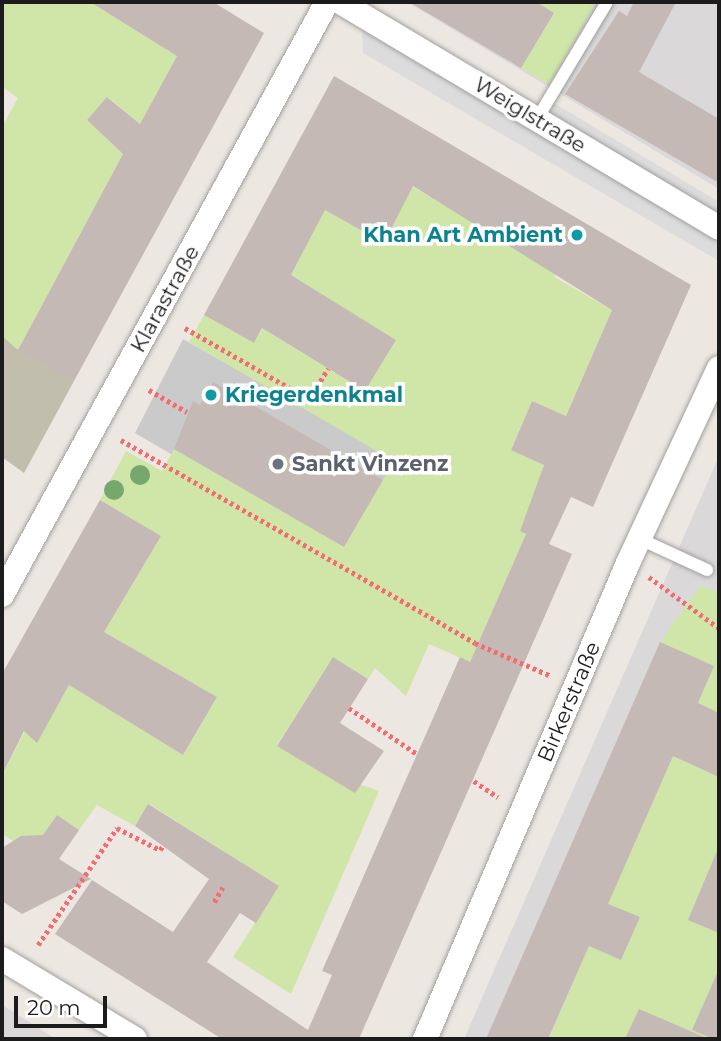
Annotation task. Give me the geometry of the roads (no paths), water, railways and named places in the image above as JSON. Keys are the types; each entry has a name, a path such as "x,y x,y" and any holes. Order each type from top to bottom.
{"street":[{"name":"Klarastraße","path":"2,595 327,2"},
{"name":"Weiglstraße","path":"340,2 719,228"},
{"name":"Birkerstraße","path":"425,1039 628,563 719,368"},
{"path":"2,959 135,1039"}],"lane":[{"path":"537,119 607,2"},
{"path":"640,539 707,570"}],"place":[{"name":"Khan Art Ambient","path":"577,235"},
{"name":"Kriegerdenkmal","path":"211,395"},
{"name":"Sankt Vinzenz","path":"278,464"}]}
